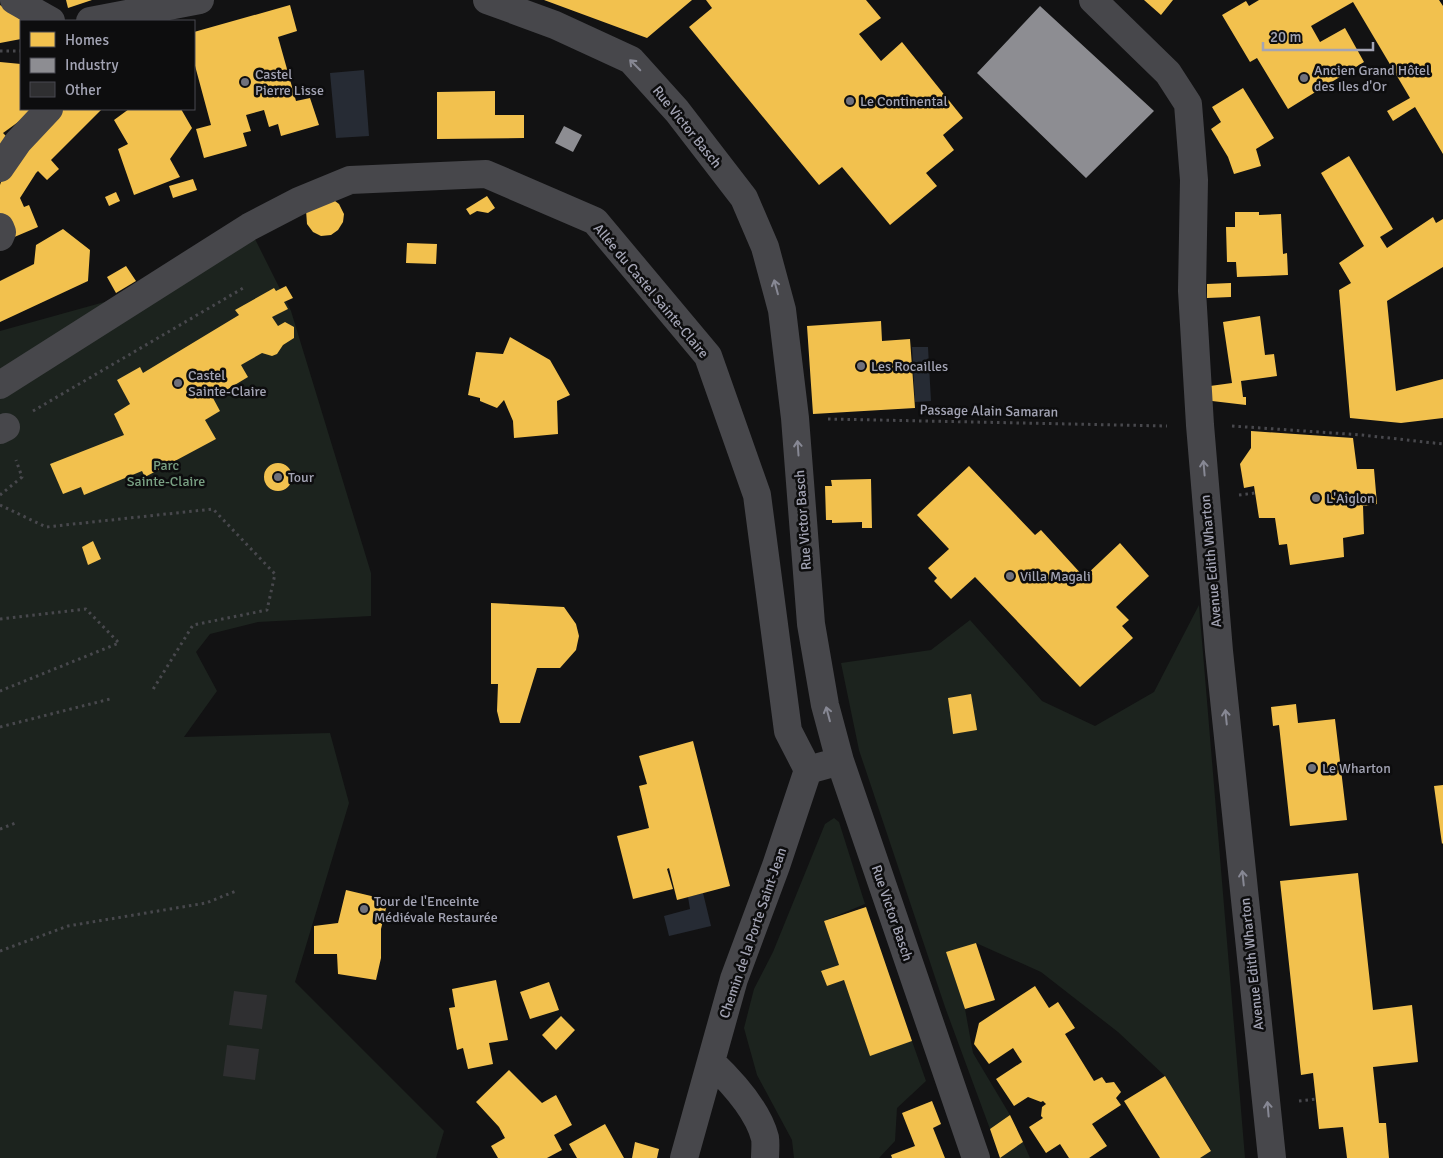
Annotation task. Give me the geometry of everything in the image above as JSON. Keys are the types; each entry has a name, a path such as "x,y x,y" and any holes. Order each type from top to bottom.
{"street":[{"path":"14,0 49,20"},
{"path":"95,20 200,0"},
{"path":"187,20 194,17 207,0"},
{"name":"Rue Victor Basch","path":"487,0 555,25 631,60 677,111 744,198 765,246 782,310 795,418 811,624 825,705 840,761 976,1158"},
{"name":"Avenue Edith Wharton","path":"1094,0 1168,73 1188,104 1194,180 1192,291 1200,425 1219,651 1272,1158"},
{"path":"0,168 18,142 48,110"},
{"name":"Allée du Castel Sainte-Claire","path":"0,385 249,227 299,201 350,180 486,174 595,221 708,356 757,495 788,731 808,770"},
{"path":"0,228 2,232 0,237"},
{"path":"808,770 840,761"},
{"name":"Chemin de la Porte Saint-Jean","path":"684,1158 734,979 776,866 808,770"},
{"path":"711,1062 749,1105 765,1138 765,1158"}],"path":[{"path":"0,51 20,51"},
{"path":"0,495 22,477 3,429 245,286"},
{"name":"Passage Alain Samaran","path":"795,418 1173,426"},
{"path":"1231,426 1443,444"},
{"path":"1244,494 1255,493"},
{"path":"0,505 46,527 213,509 275,574 267,610 193,624 152,691"},
{"path":"0,618 86,609 119,642 0,691"},
{"path":"0,727 110,699"},
{"path":"0,829 18,822"},
{"path":"0,951 68,926 206,903 236,891"},
{"path":"1292,1101 1316,1099"}],"green space":[{"name":"Parc Sainte-Claire","path":"249,227 291,311 371,573 371,616 258,622 210,634 196,652 217,691 184,737 330,733 349,803 295,982 444,1131 436,1158 0,1158 0,331 119,298"},
{"path":"1199,605 1245,1158 1200,1158 1211,1150 1165,1076 1118,1032 1041,972 976,943 947,953 965,1009 973,1053 1010,1115 990,1129 945,1007 859,750 841,663 931,650 970,620 1042,701 1095,726 1154,692"},
{"path":"834,818 839,822 865,904 824,921 839,965 821,972 827,986 844,980 870,1055 912,1041 926,1081 897,1108 895,1141 879,1158 794,1158 792,1140 757,1075 744,1028 754,989 773,952 825,824"},
{"path":"1023,1142 1030,1158 1000,1158"}],"shaded area":[{"path":"364,70 369,136 336,138 330,73"},
{"path":"912,347 928,347 931,401 915,402"},
{"path":"703,893 711,926 669,936 664,916 690,909 688,897"}],"building: Homes":[{"path":"66,0 92,0 68,8"},
{"path":"544,0 692,0 647,38"},
{"name":"Le Continental","path":"706,0 866,0 881,18 859,34 881,61 902,42 963,118 943,135 954,150 926,173 937,186 890,225 842,167 819,185 689,27 712,8"},
{"path":"1144,0 1173,0 1161,15"},
{"name":"Ancien Grand Hôtel des Iles d'Or","path":"1259,0 1439,0 1443,6 1443,154 1415,107 1393,121 1387,111 1410,98 1353,2 1311,26 1320,42 1345,28 1364,62 1288,109 1257,58 1250,62 1222,15 1246,1 1249,6"},
{"path":"0,5 21,20 20,39 0,43"},
{"name":"Castel Pierre Lisse","path":"290,5 297,31 278,37 296,101 310,98 319,125 281,136 278,124 269,127 264,110 246,115 251,131 243,133 247,146 204,158 196,129 211,125 195,66 195,32"},
{"path":"0,62 20,64 20,110 35,110 3,133 10,140 0,153"},
{"path":"1243,88 1274,138 1256,149 1261,166 1234,174 1228,157 1211,129 1221,122 1212,107"},
{"path":"495,91 495,115 524,115 524,138 437,139 437,92"},
{"path":"60,110 101,110 51,160 59,169 47,180 38,171 36,173 20,198 24,207 29,205 38,227 12,238 0,215 0,185 3,176"},
{"path":"128,110 182,110 192,128 170,159 180,177 134,195 118,149 128,144 114,120"},
{"path":"1349,156 1393,229 1380,237 1387,248 1433,217 1436,223 1443,219 1443,267 1387,301 1396,391 1443,379 1443,418 1401,423 1350,418 1339,290 1351,283 1339,263 1364,246 1321,173"},
{"path":"193,179 197,190 173,198 169,186"},
{"path":"116,192 120,201 109,206 105,197"},
{"path":"487,196 495,208 488,213 477,211 470,215 466,209"},
{"path":"331,198 339,204 344,214 343,222 338,230 331,235 321,236 313,232 307,224 306,210"},
{"path":"1235,212 1259,212 1259,215 1281,214 1283,254 1287,253 1288,275 1237,277 1236,262 1227,262 1226,227 1235,227"},
{"path":"63,229 90,250 88,281 0,322 0,281 34,264 36,245"},
{"path":"407,243 437,244 436,264 406,263"},
{"path":"126,266 136,281 116,293 107,277"},
{"path":"1231,283 1231,297 1207,298 1207,284"},
{"name":"Castel Sainte-Claire","path":"286,286 293,298 284,302 288,309 272,317 278,326 285,322 294,327 294,338 283,345 277,354 272,356 262,353 241,365 248,377 213,398 220,411 205,420 216,439 145,477 142,471 84,495 81,487 63,494 50,464 124,435 114,414 130,404 117,380 140,367 143,373 239,315 235,310 274,288 276,291"},
{"path":"1260,316 1265,355 1274,354 1277,376 1241,381 1243,397 1246,397 1246,405 1212,401 1210,386 1232,383 1223,322"},
{"name":"Les Rocailles","path":"881,321 882,341 910,339 915,408 813,414 807,326"},
{"path":"510,337 550,360 570,395 557,401 558,434 514,438 513,421 504,400 497,408 480,401 480,398 468,395 476,352 503,354"},
{"name":"L'Aiglon","path":"1251,431 1353,438 1357,469 1374,469 1377,504 1363,506 1364,534 1343,538 1344,557 1290,565 1287,544 1279,545 1275,518 1259,518 1254,486 1244,488 1240,464 1251,448"},
{"name":"Tour","path":"278,463 288,467 292,477 288,487 278,491 268,487 264,477 268,467"},
{"name":"Villa Magali","path":"969,466 1035,535 1041,530 1084,577 1120,543 1149,576 1116,607 1129,620 1122,626 1133,638 1080,687 975,577 951,599 934,581 937,578 928,568 949,549 917,515"},
{"path":"871,479 872,528 862,528 862,522 832,523 832,520 826,520 825,486 832,486 831,480"},
{"path":"93,541 101,559 88,565 82,547"},
{"path":"491,603 564,607 576,624 579,636 576,650 560,668 537,668 520,723 500,723 497,711 498,684 491,684"},
{"path":"971,694 977,730 953,734 948,698"},
{"name":"Le Wharton","path":"1296,704 1298,723 1335,719 1347,820 1290,826 1279,725 1273,726 1271,707"},
{"path":"693,741 730,886 677,900 669,868 667,869 673,889 633,899 617,836 649,828 639,786 647,784 639,756"},
{"path":"1443,785 1443,843 1442,844 1434,786"},
{"path":"1358,873 1373,1010 1412,1005 1418,1062 1373,1067 1379,1123 1386,1123 1389,1158 1347,1158 1343,1127 1319,1129 1313,1073 1301,1075 1280,881"},
{"path":"346,890 388,900 381,929 381,958 376,980 338,974 337,954 314,954 314,926 338,923"},
{"path":"866,907 912,1041 870,1056 844,980 827,986 821,971 839,965 824,921"},
{"path":"976,943 995,1000 965,1009 946,952"},
{"path":"496,980 508,1040 489,1043 493,1064 468,1069 463,1048 457,1050 449,1008 455,1007 452,989"},
{"path":"549,982 559,1010 530,1019 520,992"},
{"path":"1035,986 1049,1008 1058,1002 1075,1028 1065,1034 1094,1081 1102,1077 1106,1083 1114,1082 1121,1092 1116,1098 1121,1105 1092,1124 1107,1146 1089,1158 1069,1158 1060,1144 1046,1153 1029,1127 1043,1118 1041,1116 1042,1107 1046,1104 1043,1101 1028,1097 1014,1106 996,1079 1022,1062 1013,1048 989,1064 974,1044 979,1023"},
{"path":"561,1016 575,1030 556,1050 542,1035"},
{"path":"509,1070 542,1103 556,1095 572,1125 554,1135 562,1150 547,1158 498,1158 491,1146 505,1138 499,1127 476,1102"},
{"path":"1165,1076 1211,1151 1200,1158 1160,1158 1124,1101"},
{"path":"932,1101 941,1124 933,1128 945,1158 892,1158 891,1155 915,1146 902,1113"},
{"path":"1010,1115 1023,1142 1000,1158 990,1129"},
{"path":"605,1124 624,1158 577,1158 569,1144"},
{"path":"635,1142 659,1149 657,1158 632,1158"}],"building: Industry":[{"path":"1040,6 1154,111 1086,178 977,73"},
{"path":"564,126 582,135 573,152 555,143"}],"building: Other":[{"path":"234,991 267,995 262,1029 229,1025"},
{"path":"227,1045 259,1049 255,1080 223,1076"}],"place":[{"name":"Ancien Grand Hôtel des Iles d'Or","path":"1304,78"},
{"name":"Castel Pierre Lisse","path":"245,82"},
{"name":"Le Continental","path":"850,101"},
{"name":"Les Rocailles","path":"861,366"},
{"name":"Castel Sainte-Claire","path":"178,383"},
{"name":"Tour","path":"278,477"},
{"name":"L'Aiglon","path":"1316,498"},
{"name":"Villa Magali","path":"1010,576"},
{"name":"Le Wharton","path":"1312,768"},
{"name":"Tour de l'Enceinte Médiévale Restaurée","path":"364,909"}]}
